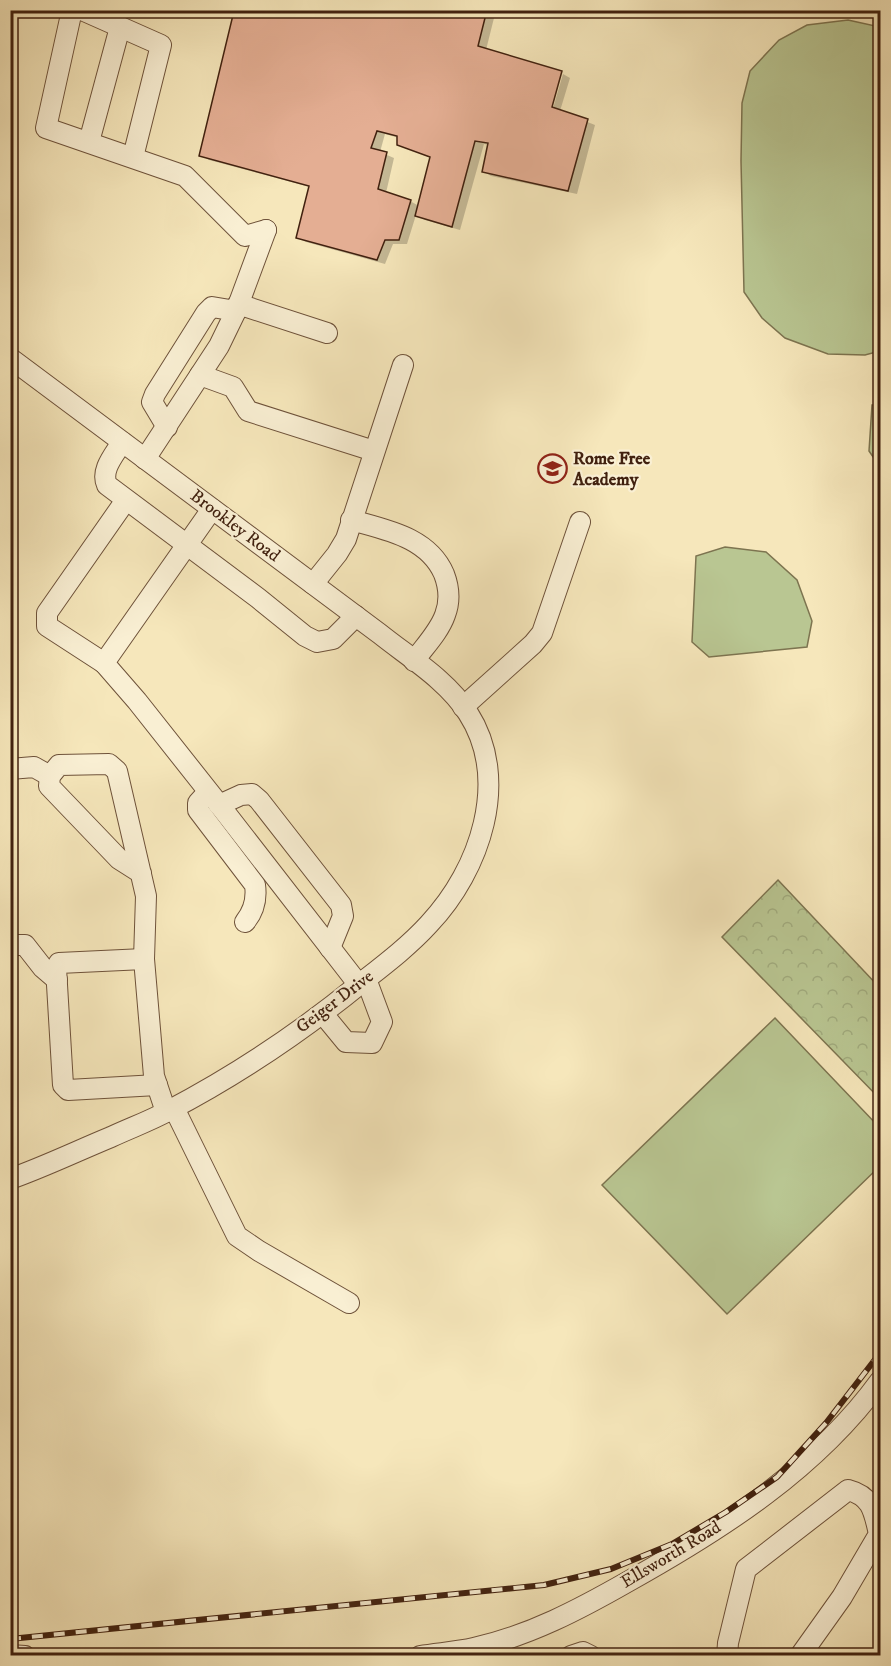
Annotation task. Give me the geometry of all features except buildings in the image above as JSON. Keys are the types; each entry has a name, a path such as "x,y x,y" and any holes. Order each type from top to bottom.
{"street":[{"path":"72,10 46,128 185,176 245,236 266,230 237,308 219,346 145,459"},
{"path":"82,10 161,45 133,157"},
{"path":"89,142 120,27"},
{"path":"167,427 152,402 155,394 212,307 237,308 327,333"},
{"name":"Brookley Road","path":"10,358 356,616 414,661 460,702"},
{"path":"313,584 346,539 402,365"},
{"path":"200,375 233,387 248,411 374,451"},
{"path":"122,442 106,468 104,479 107,485 305,636 317,642 333,639 356,616"},
{"path":"126,500 47,613 48,626 104,663 137,701 330,948 362,982 382,1022 372,1044 346,1042 323,1014"},
{"path":"104,663 212,509"},
{"path":"351,520 413,540 427,549 440,565 448,589 446,613 414,661"},
{"path":"460,702 534,644 542,633 580,522"},
{"name":"Geiger Drive","path":"10,1179 170,1110 228,1077 323,1014 429,925 463,877 483,830 489,794 488,768 479,735 460,702"},
{"path":"141,873 119,859 49,786 50,776 60,765 109,764 117,771 141,873 146,896 144,959 154,1076 237,1236 258,1251 349,1303"},
{"path":"10,769 34,767 50,776"},
{"path":"245,922 253,913 255,885 198,810 198,803 214,798 252,794 341,905 343,916 330,948"},
{"path":"10,945 25,945 43,968 57,980"},
{"path":"144,959 59,963 56,968 63,1085 68,1090 158,1085"},
{"name":"Ellsworth Road","path":"420,1656 474,1648 537,1628 592,1602 685,1550 782,1483 834,1435 880,1381"},
{"path":"727,1656 746,1569 848,1490 860,1493 874,1509 879,1534 842,1597 800,1656"},
{"path":"571,1656 583,1652 591,1656"},
{"path":"10,1655 25,1656"}],"green space":[{"path":"848,20 880,27 880,351 865,355 828,354 785,338 762,318 744,292 742,103 750,71 779,40 807,25"},
{"path":"872,405 880,405 880,467 869,451"},
{"path":"725,547 766,552 797,580 812,621 807,647 709,657 692,642 696,556"},
{"path":"778,880 880,988 880,1099 722,937"},
{"path":"775,1018 880,1128 880,1166 727,1314 602,1185"}],"railway":[{"path":"10,1639 544,1585 611,1569 672,1544 726,1512 777,1477 826,1423 880,1353"}],"place":[{"name":"Rome Free Academy","path":"552,469"}]}
